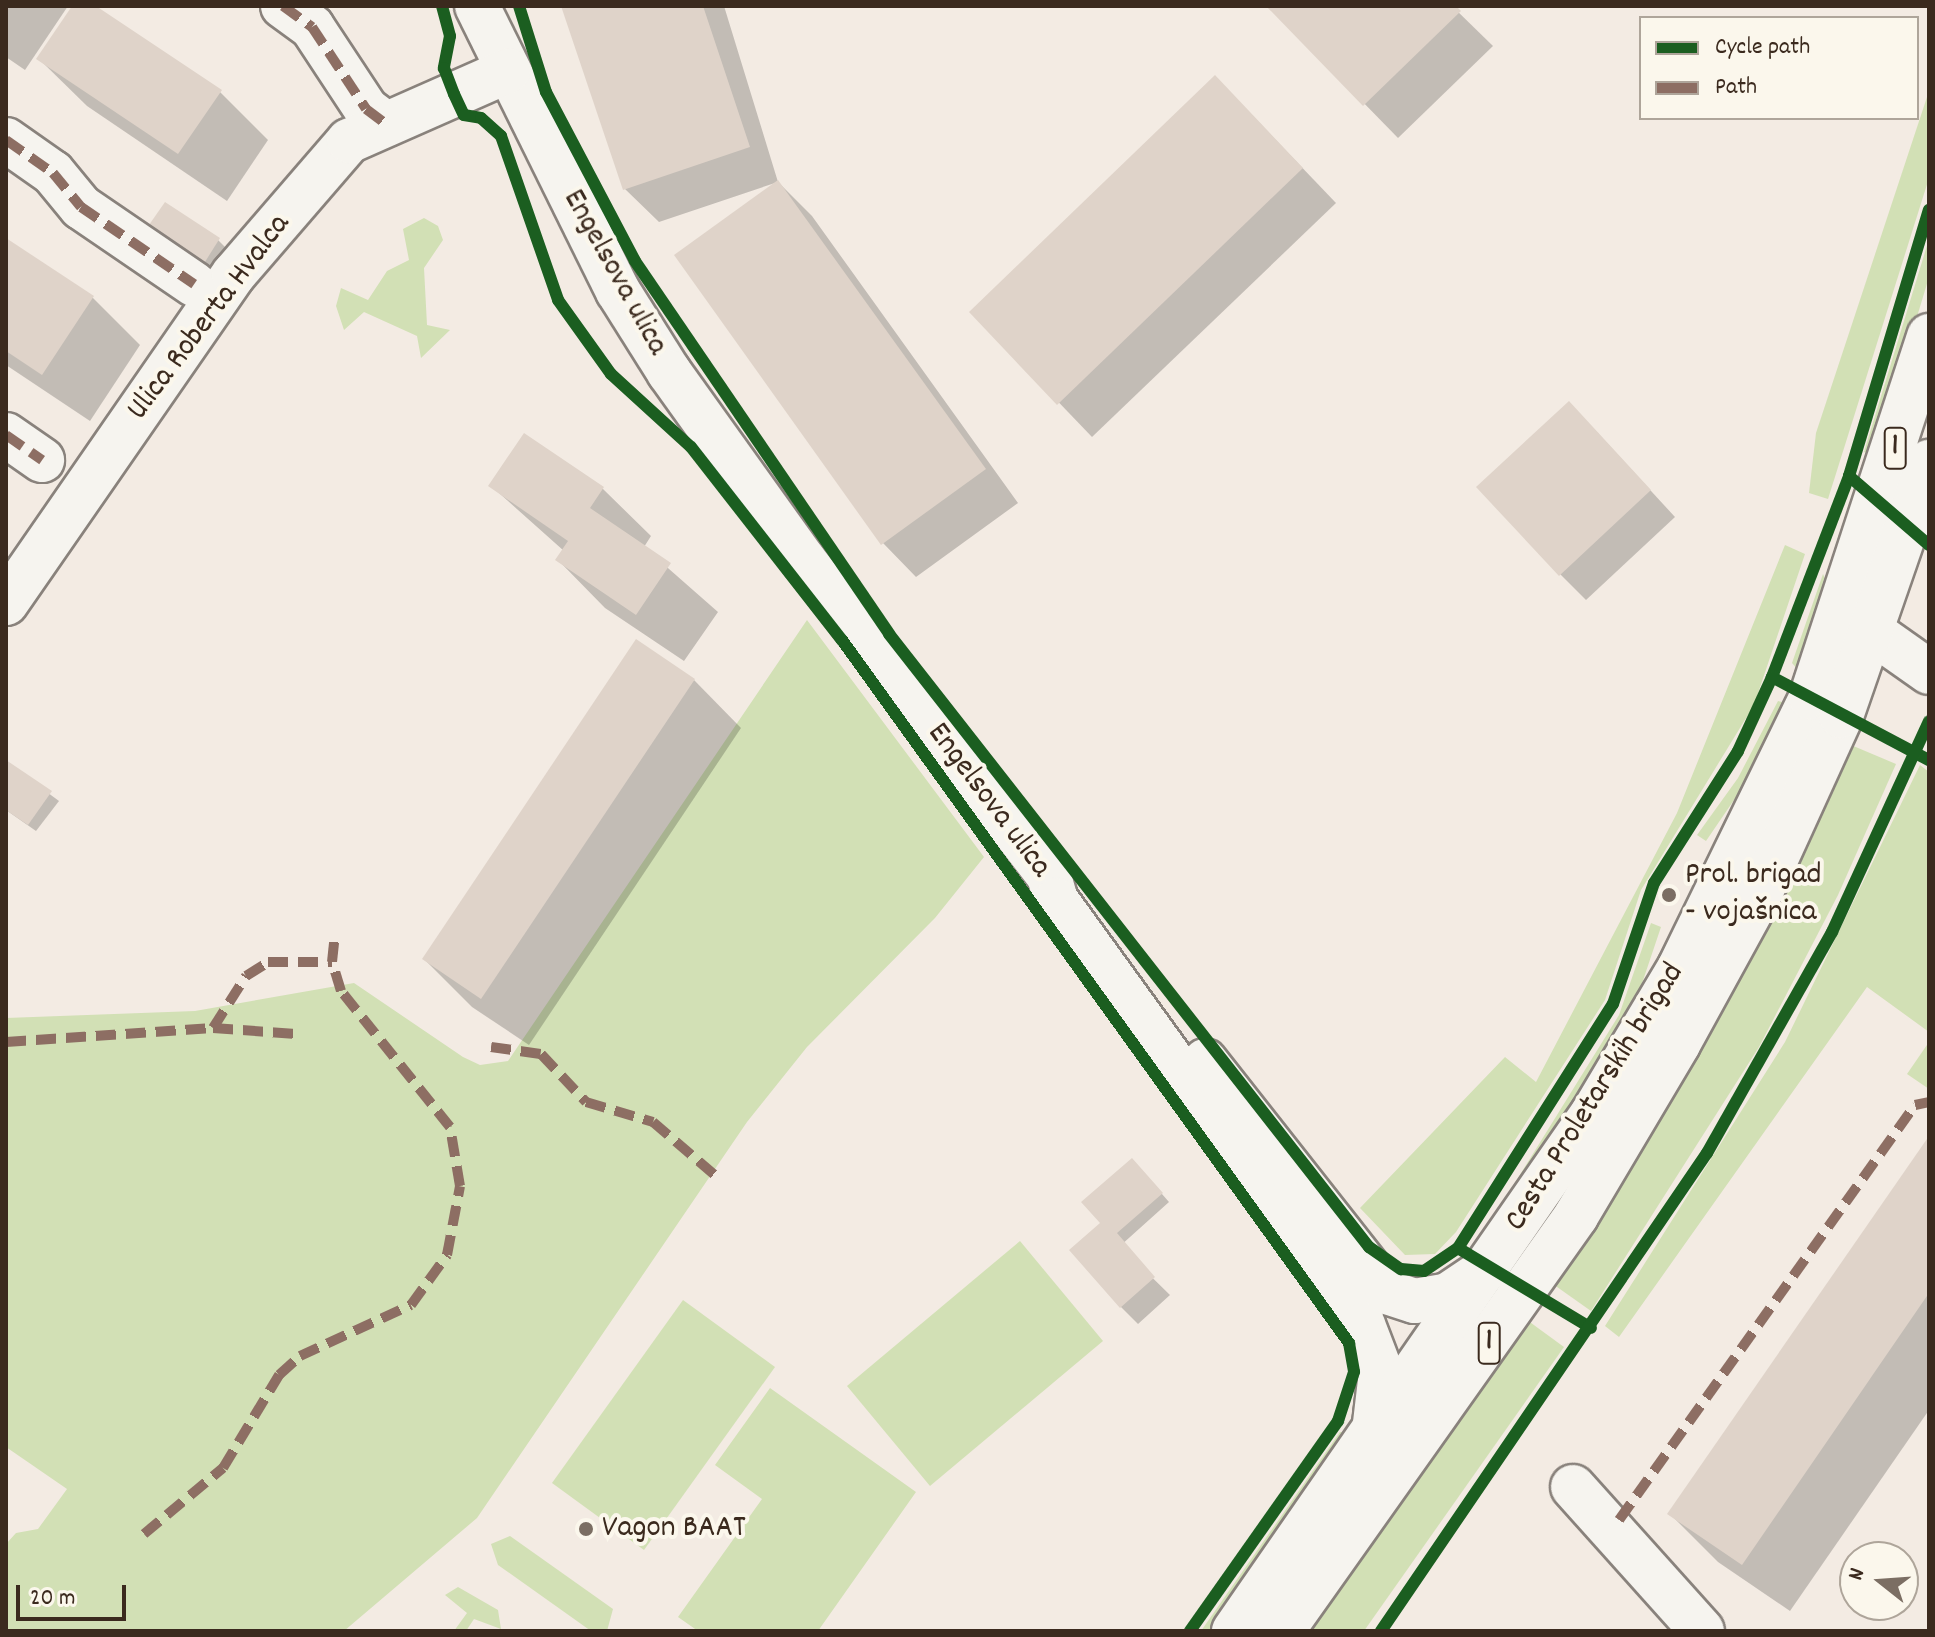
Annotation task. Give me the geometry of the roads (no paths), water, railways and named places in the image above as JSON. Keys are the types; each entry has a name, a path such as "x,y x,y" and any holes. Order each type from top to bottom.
{"street":[{"path":"283,6 312,27 366,109 386,124"},
{"name":"Engelsova ulica","path":"477,6 618,291 669,372 803,559 1049,876 1056,900 1363,1325 1381,1372 1374,1432"},
{"name":"Ulica Roberta Hvalca","path":"6,603 234,274 349,141 508,71"},
{"path":"6,140 53,173 81,207 194,284"},
{"name":"Cesta Proletarskih brigad","path":"1234,1631 1488,1268 1680,967 1798,726 1858,622 1929,336"},
{"path":"6,435 42,460"},
{"name":"Cesta Proletarskih brigad","path":"1282,1631 1477,1361 1630,1129 1758,898 1858,622 1929,462"},
{"path":"1858,622 1929,672"},
{"path":"1049,876 1071,892 1387,1292 1415,1301 1448,1295 1488,1268"},
{"path":"1573,1487 1702,1631"}],"place":[{"name":"Prol. brigad - vojašnica","path":"1669,895"},
{"name":"Vagon BAAT","path":"586,1529"}]}
